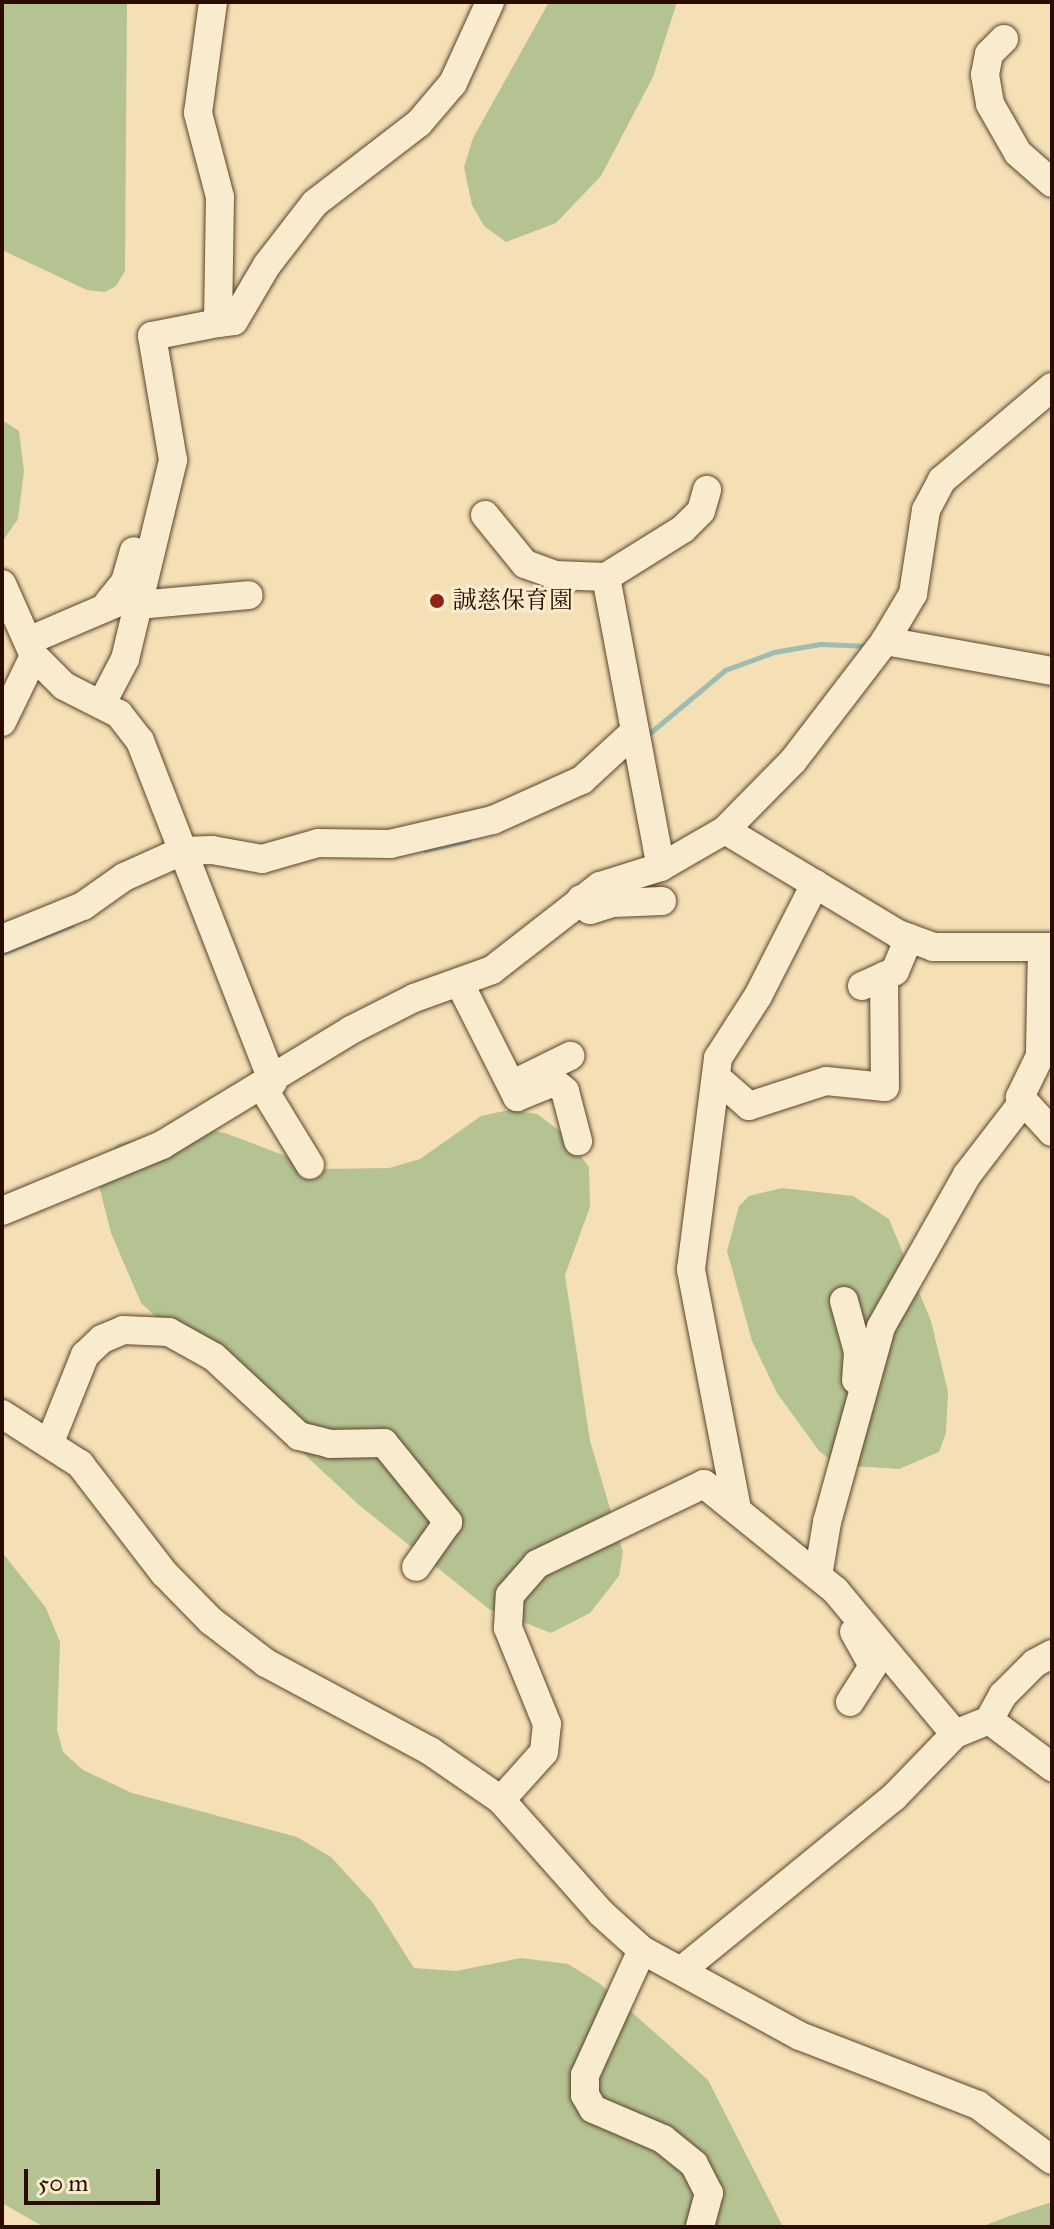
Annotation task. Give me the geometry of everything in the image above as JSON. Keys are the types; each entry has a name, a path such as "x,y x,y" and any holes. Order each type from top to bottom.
{"street":[{"path":"213,2 198,113 220,197 218,323"},
{"path":"102,703 125,659 173,460 152,336 234,321 267,265 315,203 419,123 453,83 490,2"},
{"path":"1004,39 989,54 985,75 990,104 1018,153 1052,183"},
{"path":"2,1211 162,1145 268,1085 351,1030 518,954 600,886 661,867 725,830 793,761 885,641 913,594 926,510 942,480 1052,387"},
{"path":"2,722 31,648 108,603 125,582 160,463 155,447"},
{"path":"485,515 525,564 555,575 606,577 683,529 701,511 707,490"},
{"path":"606,577 635,743 661,867"},
{"path":"2,584 31,648 64,686 102,703 140,741 268,1085 310,1165"},
{"path":"108,603 249,595"},
{"path":"885,641 1052,671"},
{"path":"2,939 83,906 124,877 182,851 212,850 262,859 318,843 390,844 460,830 582,780 635,743"},
{"path":"725,830 909,938 933,947 1047,947 1040,1056 1020,1097 1052,1132"},
{"path":"737,1509 691,1269 716,1077 729,1034 758,996 815,884"},
{"path":"581,899 590,910 613,903 662,901"},
{"path":"716,1077 749,1106 826,1081 885,1087 873,981 895,971 909,938"},
{"path":"459,982 517,1097 554,1082 565,1091 578,1141"},
{"path":"509,1086 570,1056"},
{"path":"818,1576 827,1522 881,1327 903,1284 925,1255 967,1175 1023,1102"},
{"path":"844,1301 858,1352 859,1412"},
{"path":"50,1442 85,1355 102,1339 123,1330 169,1332 214,1357 299,1436 330,1444 384,1443 448,1522 416,1567"},
{"path":"2,1414 80,1464 164,1573 211,1621 266,1663 430,1751 501,1800 601,1913 642,1950 800,2036 978,2105 1052,2160"},
{"path":"501,1800 544,1752 547,1724 508,1628 510,1595 537,1564 704,1484 818,1576 860,1620 955,1734"},
{"path":"850,1702 873,1666 852,1628 860,1620"},
{"path":"682,1970 894,1797 955,1734 989,1720 1003,1695 1035,1663 1052,1654"},
{"path":"989,1720 1052,1767"},
{"path":"642,1950 585,2075 585,2095 593,2109 663,2139 694,2164 709,2193 700,2227"}],"green space":[{"path":"2,2 127,2 125,271 116,286 105,292 87,290 2,250"},
{"path":"549,2 677,2 653,77 601,176 556,223 506,242 484,226 472,205 464,167 473,138"},
{"path":"2,420 19,431 24,471 18,519 2,542"},
{"path":"509,1110 537,1114 564,1134 589,1167 590,1207 565,1275 590,1441 623,1552 619,1576 590,1613 551,1633 489,1609 359,1505 141,1303 111,1233 95,1170 118,1144 194,1127 225,1133 320,1169 389,1168 420,1159 481,1116"},
{"path":"782,1188 853,1196 889,1219 931,1321 948,1392 946,1433 939,1452 899,1469 837,1465 819,1451 777,1393 752,1341 727,1251 739,1206 749,1196"},
{"path":"2,1552 46,1608 60,1642 57,1730 63,1752 83,1770 132,1793 297,1837 331,1857 373,1903 414,1968 456,1971 521,1958 568,1964 599,1983 708,2080 783,2227 44,2227 2,2203"},
{"path":"1052,2202 1052,2227 980,2227 1018,2213"}],"waterway":[{"path":"645,737 725,670 774,652 820,644 871,646"},
{"path":"425,850 469,840"},
{"path":"2,953 72,925"}],"place":[{"name":"誠慈保育園","path":"437,601"}]}
